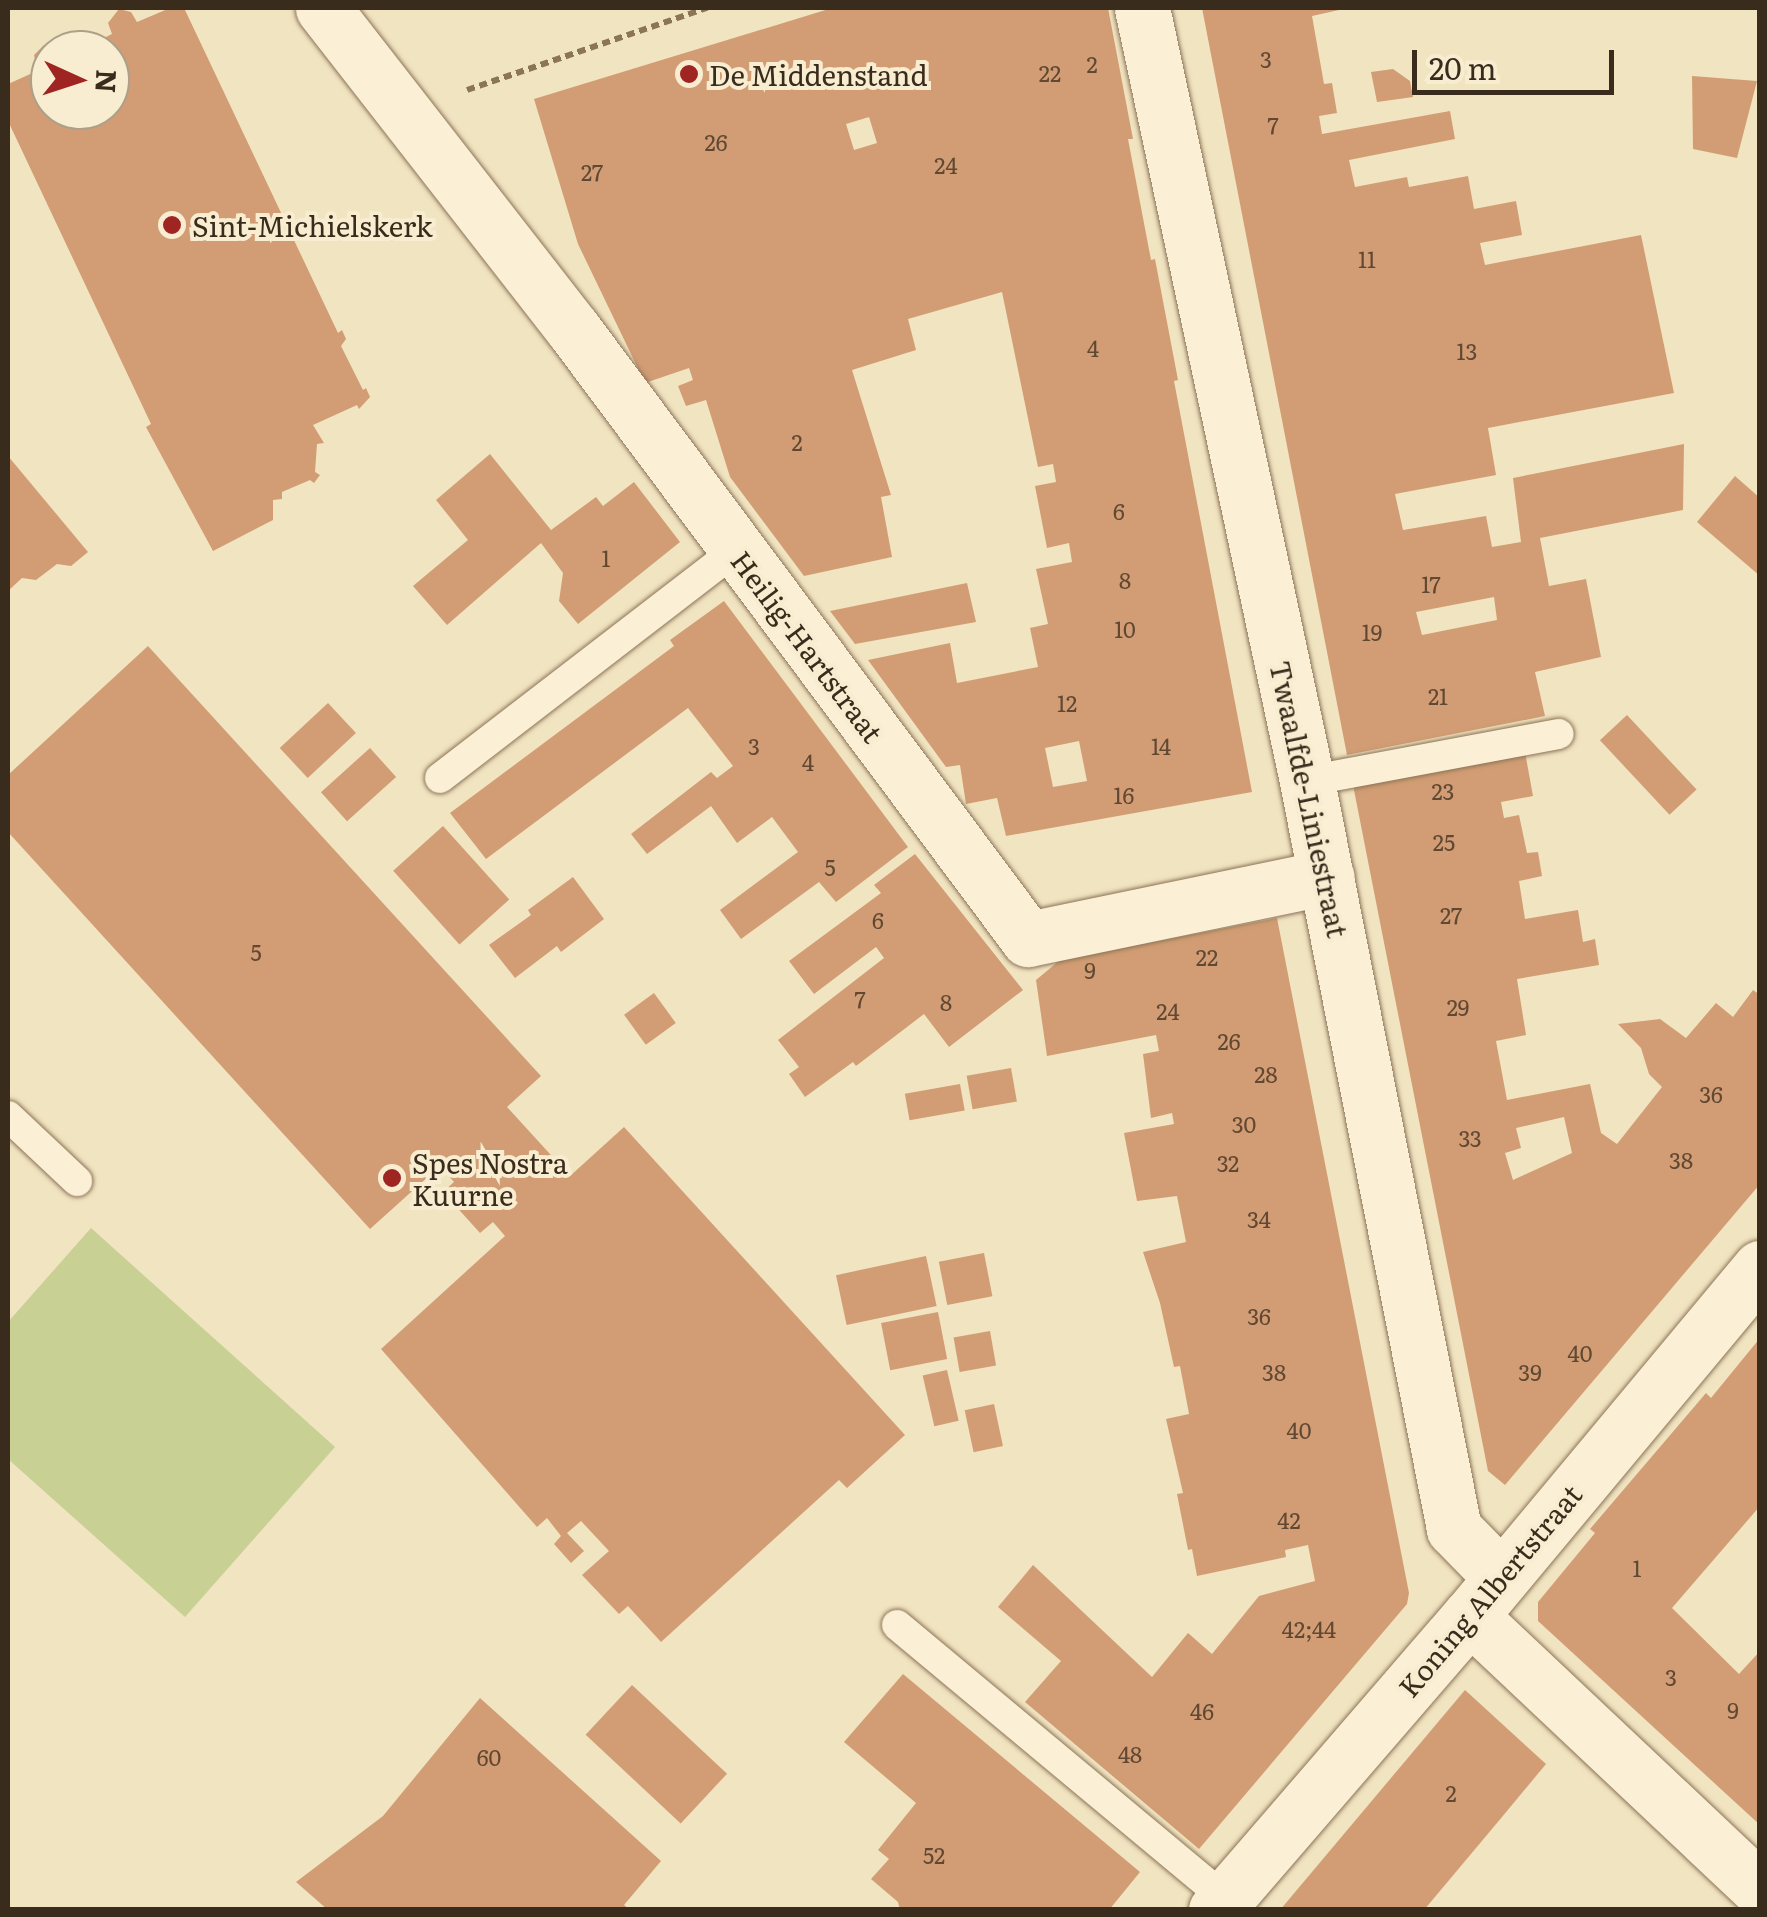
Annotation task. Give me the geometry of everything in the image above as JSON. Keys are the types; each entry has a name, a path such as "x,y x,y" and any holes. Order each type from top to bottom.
{"street":[{"name":"Heilig-Hartstraat","path":"323,8 573,330 1028,939 1327,877"},
{"name":"Twaalfde-Liniestraat","path":"1142,8 1308,781 1454,1529 1485,1596 1760,1889"},
{"name":"Koning Albertstraat","path":"1220,1904 1760,1268"}],"lane":[{"path":"440,778 736,550"},
{"path":"1308,781 1559,734"},
{"path":"8,1116 77,1181"},
{"path":"896,1624 1220,1904"}],"path":[{"path":"402,112 707,8"}],"green space":[{"path":"91,1228 335,1447 185,1617 8,1459 8,1322"}],"building":[{"name":"Sint-Michielskerk","path":"170,8 191,8 185,10 338,333 342,330 346,339 341,346 370,397 359,409 357,405 313,425 324,443 317,444 315,472 320,475 314,483 310,480 282,492 282,499 273,500 273,520 213,551 146,427 151,424 8,121 8,84 30,74 30,130 130,130 130,30 111,30 108,23 119,9 131,12 137,22"},
{"path":"832,8 1108,8 1133,139 1128,139 1178,380 1174,381 1252,792 1006,836 997,798 966,804 960,765 946,767 868,660 950,643 957,683 1038,667 1030,628 1048,624 1036,569 1072,562 1069,543 1047,548 1035,486 1056,482 1053,464 1038,467 1002,292 908,319 916,350 852,370 891,495 881,497 892,557 804,576 730,477 706,400 686,406 678,386 693,380 689,368 645,383 578,244 534,99","holes":["869,117 877,143 854,150 846,124","1079,741 1087,781 1053,787 1045,748"]},
{"path":"1202,8 1348,8 1312,16 1324,84 1332,83 1337,113 1319,116 1322,134 1450,111 1455,139 1349,160 1355,187 1407,177 1409,187 1468,176 1474,209 1516,201 1522,235 1480,243 1485,265 1641,235 1674,393 1488,428 1496,475 1395,494 1403,530 1486,516 1492,547 1521,542 1513,478 1684,444 1683,510 1540,538 1549,586 1586,579 1601,657 1535,672 1545,716 1347,755","holes":["1494,597 1497,620 1422,635 1416,612"]},
{"path":"1393,69 1410,81 1413,97 1377,102 1371,72"},
{"path":"1692,76 1757,81 1737,158 1693,149"},
{"path":"490,454 551,530 596,497 603,506 634,482 680,542 578,624 559,601 563,573 541,543 447,625 413,586 468,540 436,500"},
{"path":"8,456 88,552 71,566 57,564 36,580 22,578 8,591"},
{"path":"1735,476 1760,498 1760,576 1697,522"},
{"path":"967,583 976,622 855,644 830,611"},
{"path":"724,601 908,847 836,902 819,882 741,939 720,910 798,852 772,817 737,843 711,806 647,854 631,834 711,772 717,778 733,766 688,708 486,859 450,813 674,646 670,640"},
{"path":"148,646 541,1076 507,1107 570,1176 624,1127 905,1435 847,1488 839,1480 661,1642 628,1606 619,1614 582,1575 609,1551 581,1521 567,1533 584,1551 571,1563 554,1544 561,1536 547,1518 537,1527 381,1349 505,1236 493,1222 480,1233 443,1192 454,1182 440,1166 370,1229 8,832 8,775"},
{"path":"328,703 356,733 308,778 280,748"},
{"path":"1627,715 1697,790 1670,815 1600,740"},
{"path":"370,748 396,777 347,821 321,792"},
{"path":"1525,752 1533,796 1501,802 1504,818 1519,815 1527,853 1538,852 1542,876 1519,881 1525,919 1578,910 1583,942 1595,939 1599,965 1517,979 1526,1035 1496,1041 1507,1100 1590,1084 1601,1133 1617,1144 1662,1087 1649,1074 1641,1048 1618,1024 1660,1019 1686,1038 1716,1003 1733,1017 1753,990 1760,995 1760,1184 1505,1485 1488,1471 1353,785","holes":["1564,1117 1572,1153 1513,1180 1505,1153 1521,1148 1516,1128"]},
{"path":"443,826 509,900 459,944 393,871"},
{"path":"915,854 1023,990 949,1047 924,1014 856,1066 853,1062 805,1097 789,1074 799,1067 778,1040 884,958 876,947 814,994 789,961 881,893 874,885"},
{"path":"573,877 604,919 561,952 557,946 515,978 489,945 531,915 528,910"},
{"path":"1277,918 1409,1593 1407,1604 1199,1849 1025,1702 1061,1661 998,1607 1033,1565 1152,1677 1188,1633 1212,1654 1259,1596 1315,1581 1308,1545 1285,1550 1286,1557 1197,1576 1192,1549 1188,1550 1177,1494 1183,1493 1166,1419 1189,1414 1180,1366 1174,1367 1160,1303 1143,1252 1186,1242 1177,1196 1137,1201 1124,1133 1174,1124 1172,1113 1151,1118 1143,1054 1159,1051 1156,1035 1047,1056 1036,980 1060,960"},
{"path":"654,993 676,1023 646,1045 624,1015"},
{"path":"1011,1068 1017,1101 973,1109 967,1076"},
{"path":"960,1084 965,1111 910,1120 905,1094"},
{"path":"984,1253 992,1296 947,1305 939,1262"},
{"path":"926,1256 937,1306 847,1325 836,1275"},
{"path":"938,1312 947,1359 890,1370 881,1323"},
{"path":"990,1331 996,1365 960,1372 954,1337"},
{"path":"1760,1338 1760,1506 1672,1608 1739,1674 1760,1651 1760,1825 1538,1621 1538,1602 1595,1533 1590,1529 1706,1393 1711,1398"},
{"path":"947,1370 959,1421 934,1426 923,1376"},
{"path":"994,1404 1003,1446 974,1452 965,1410"},
{"path":"903,1674 1140,1872 1109,1910 900,1910 898,1902 871,1879 889,1859 878,1850 916,1803 844,1742"},
{"path":"632,1685 727,1774 681,1823 586,1735"},
{"path":"1465,1690 1546,1764 1424,1910 1280,1910"},
{"path":"480,1698 661,1861 624,1905 630,1910 328,1910 296,1882 383,1816"}],"place":[{"name":"De Middenstand","path":"689,74"},
{"name":"Sint-Michielskerk","path":"172,225"},
{"name":"Spes Nostra Kuurne","path":"392,1178"}]}
